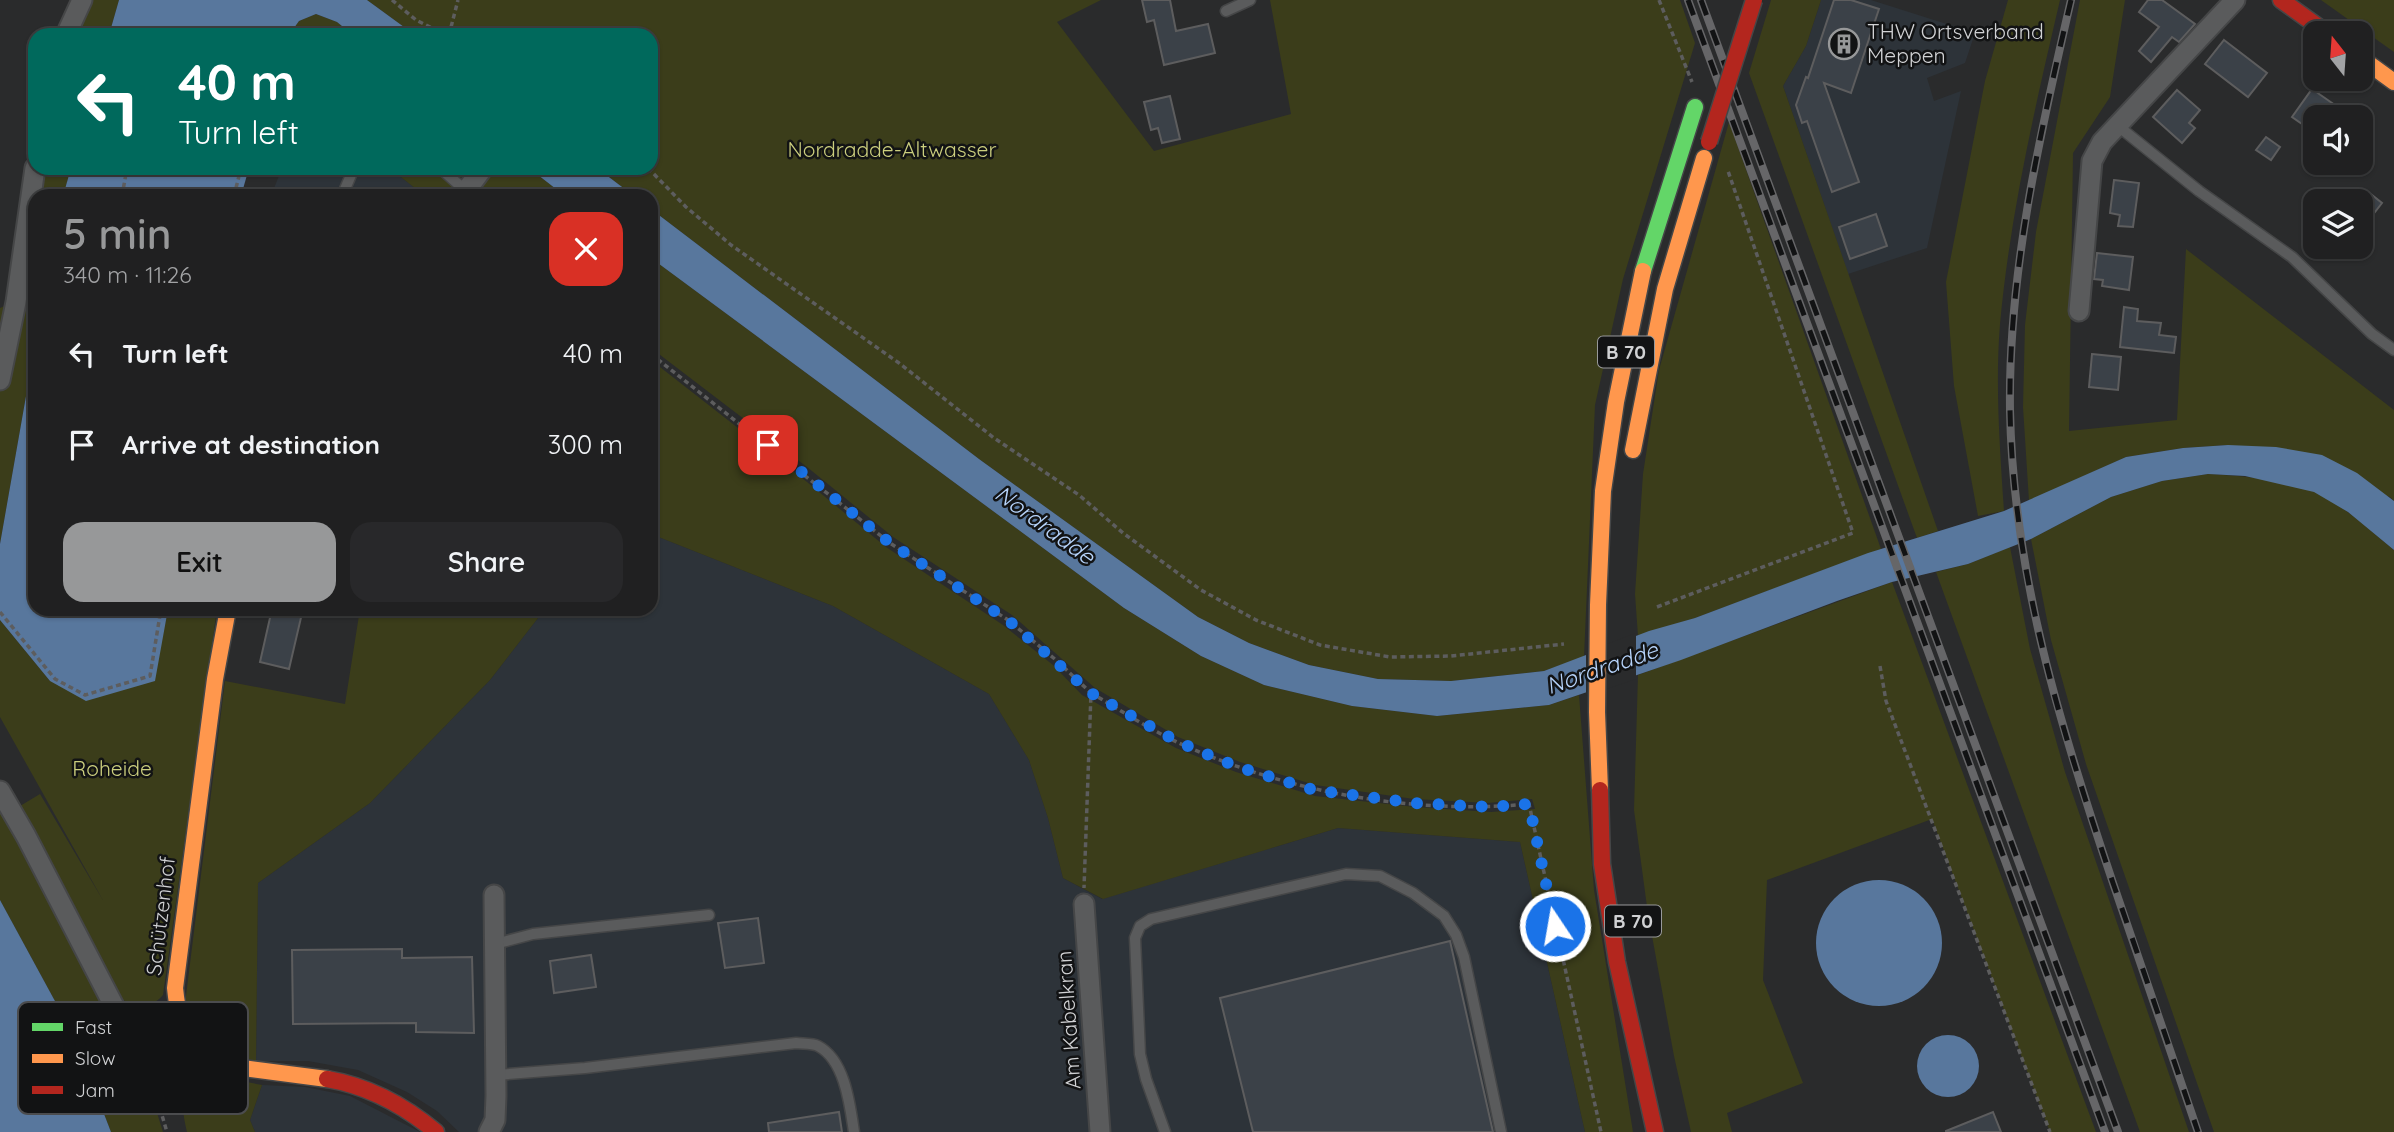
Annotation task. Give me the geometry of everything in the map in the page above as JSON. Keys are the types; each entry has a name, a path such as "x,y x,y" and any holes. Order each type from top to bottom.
{"main road":[{"name":"B 70","path":"1630,464 1665,289 1754,0"},
{"path":"2281,0 2310,21"},
{"path":"2373,67 2394,82"},
{"name":"B 70","path":"1655,1132 1617,962 1602,864 1597,712 1598,605 1603,491 1615,402 1640,282 1696,97"},
{"name":"Schützenhof","path":"176,1002 175,988 215,679 227,616"},
{"path":"248,1069 353,1085 399,1107 428,1124 436,1132"}],"street":[{"path":"69,28 82,0"},
{"path":"2079,311 2092,161 2102,142 2235,0"},
{"path":"0,380 16,302 28,217"},
{"path":"0,791 112,1002"},
{"path":"489,1132 495,1120 496,1075 494,895"},
{"name":"Am Kabelkran","path":"1083,904 1100,1132"}],"lane":[{"path":"1226,11 1250,0"},
{"path":"2118,126 2199,191 2292,257 2372,334 2394,350"},
{"path":"446,175 459,189"},
{"path":"1165,1132 1140,1054 1134,963 1135,938 1140,926 1159,917 1346,874 1380,876 1413,893 1444,916 1456,934 1464,957 1501,1132"},
{"path":"495,944 533,934 709,915"},
{"path":"496,1075 585,1068 796,1043 817,1045 836,1062 849,1103 854,1132"}],"path":[{"path":"392,0 416,20 433,28"},
{"path":"449,28 458,0"},
{"path":"1659,0 1696,97"},
{"path":"1657,607 1853,533 1724,161"},
{"path":"655,175 686,207 732,245 899,363 994,438 1079,495 1123,533 1201,590 1256,620 1320,645 1390,657 1451,656 1564,644"},
{"path":"658,360 890,543 1008,620 1091,693 1178,742 1238,767 1314,790 1414,803 1490,807 1529,804 1601,1132"},
{"path":"0,612 55,679 85,695 150,676 160,616"},
{"path":"1880,666 1886,701 2050,1132"},
{"path":"1083,904 1091,693"},
{"path":"162,1114 167,1132"}],"shaded area":[{"path":"1821,0 1871,0 1975,33 1965,63 1927,78 1934,101 1961,91 1927,248 1848,274 1783,86 1806,46"},
{"path":"279,175 398,175 416,189 274,189"},
{"path":"658,537 833,606 989,694 1029,760 1048,818 1063,878 1102,899 1338,828 1520,842 1585,1132 459,1132 437,1111 407,1092 358,1070 308,1061 256,1061 258,883 370,803 490,680 540,616 658,616"},
{"path":"262,1085 305,1087 350,1096 420,1132 255,1132 250,1120"}],"green space":[{"path":"82,0 119,0 111,28 69,28"},
{"name":"Nordradde-Altwasser","path":"367,0 1101,0 1057,22 1154,151 1291,114 1270,0 1680,0 1695,43 1623,279 1595,405 1584,657 1544,671 1451,681 1378,679 1309,665 1249,643 1198,617 979,459 658,214 658,189 625,189 606,175 658,175 658,28 405,28"},
{"path":"1771,0 1821,0 1806,46 1783,86 1938,531 1917,538 1749,73"},
{"path":"2008,0 2060,0 2024,161 2004,283 1998,371 2004,511 1978,516 1954,386 1946,282 1985,81"},
{"path":"2080,0 2125,0 2110,97 2073,153 2069,431 2177,420 2186,249 2394,410 2394,501 2390,497 2228,445 2183,448 2126,457 2029,501 2023,407 2025,325 2036,232"},
{"path":"2321,0 2394,0 2394,52 2373,37 2373,21 2350,21"},
{"path":"316,14 337,22 344,28 294,28 299,21"},
{"path":"1729,122 1881,549 1695,618 1638,636 1635,594 1643,474 1659,370"},
{"path":"34,175 69,175 65,189 32,189"},
{"path":"398,175 463,175 453,189 416,189"},
{"path":"488,175 538,175 556,189 477,189"},
{"path":"28,217 28,385 0,544 0,308 16,301"},
{"path":"658,263 1124,608 1201,656 1264,685 1352,706 1437,716 1549,705 1579,695 1594,890 1633,1132 1585,1132 1520,842 1338,828 1103,899 1063,878 1048,818 1029,760 989,694 833,606 658,537 658,365 886,547 1003,625 1053,665 1082,695 1176,748 1236,772 1315,796 1491,812 1535,809 1532,799 1488,803 1414,799 1315,785 1240,762 1178,737 1095,688 1012,615 893,537 807,467 658,353"},
{"path":"2208,474 2277,481 2315,492 2347,511 2394,550 2394,1132 2214,1132 2086,764 2051,640 2031,539 2111,497 2162,481"},
{"path":"2010,547 2030,649 2065,772 2189,1132 2140,1132 1936,572 1968,564"},
{"path":"1892,582 2096,1132 2050,1132 1932,819 1767,880 1763,980 1803,1083 1727,1113 1732,1132 1691,1132 1648,914 1634,810 1638,675"},
{"name":"Roheide","path":"167,616 216,616 163,995 155,1002 127,1002 117,995 15,809 40,794 104,902 0,717 0,620 50,681 165,625"},
{"path":"359,616 540,616 490,680 370,803 258,883 256,1061 248,1059 248,1002 185,1002 225,681 345,704"},
{"path":"0,791 103,1002 56,1002 0,900"},
{"path":"248,1082 262,1085 250,1120 255,1132 187,1132 184,1114 248,1114"},
{"path":"104,1114 157,1114 163,1132 111,1132"}],"water":[{"path":"119,0 367,0 405,28 344,28 337,22 316,14 299,21 294,28 111,28"},
{"path":"69,175 247,175 243,189 65,189"},
{"path":"538,175 606,175 625,189 556,189"},
{"name":"Nordradde","path":"658,214 979,459 1198,617 1249,643 1309,665 1378,679 1451,681 1544,671 1868,553 2004,511 2126,457 2183,448 2228,445 2276,447 2322,455 2357,473 2394,501 2394,550 2348,512 2314,492 2245,476 2208,474 2162,481 2111,497 2031,539 1968,564 1892,582 1681,660 1549,705 1437,716 1352,706 1264,685 1201,656 1124,608 658,263"},
{"path":"28,385 28,616 167,616 155,681 86,701 50,681 0,620 0,544"},
{"path":"1879,880 1903,885 1924,898 1937,919 1942,943 1937,967 1924,988 1903,1001 1879,1006 1855,1001 1834,988 1821,967 1816,943 1821,919 1834,898 1855,885"},
{"path":"0,900 56,1002 18,1002 18,1114 104,1114 111,1132 0,1132"},
{"path":"1942,1035 1954,1035 1970,1044 1977,1054 1977,1078 1970,1088 1954,1097 1942,1097 1931,1092 1922,1083 1917,1072 1917,1060 1922,1049 1931,1040"}],"pier":[{"path":"1636,633 1636,679 1586,696 1586,652"}],"building":[{"path":"1142,0 1170,0 1176,31 1208,24 1215,53 1164,65 1154,20 1147,22"},
{"path":"1834,0 1851,0 1879,9 1851,93 1824,83 1859,182 1832,192 1807,121 1802,123 1796,105"},
{"path":"2148,0 2162,0 2195,24 2179,42 2172,37 2151,62 2139,51 2159,27 2139,12"},
{"path":"2224,40 2267,73 2248,97 2205,64"},
{"path":"2177,90 2200,110 2189,123 2195,128 2182,143 2153,117"},
{"path":"2311,91 2315,91 2335,105 2303,105 2303,125 2292,117"},
{"path":"1170,96 1180,139 1162,143 1158,128 1151,130 1144,102"},
{"path":"2266,137 2280,147 2271,160 2256,150"},
{"path":"2114,180 2139,183 2133,227 2118,226 2120,215 2110,213"},
{"path":"2373,196 2382,203 2373,215"},
{"path":"1876,214 1887,246 1850,259 1839,227"},
{"path":"2097,253 2133,257 2129,290 2102,286 2103,280 2094,279"},
{"path":"2124,307 2138,309 2137,321 2161,323 2159,335 2176,337 2174,353 2120,347"},
{"path":"2092,354 2121,357 2118,390 2089,387"},
{"path":"270,616 301,616 289,669 260,662"},
{"path":"758,918 764,963 725,968 718,923"},
{"path":"1450,941 1493,1132 1253,1132 1220,998"},
{"path":"402,949 402,958 472,957 474,1033 416,1032 416,1023 293,1024 292,950"},
{"path":"591,955 596,987 554,993 550,961"},
{"path":"839,1112 842,1132 769,1132 768,1123"},
{"path":"1993,1112 2001,1132 1946,1132 1946,1131"}],"railway":[{"path":"1688,0 2105,1132"},
{"path":"1701,0 2118,1132"},
{"path":"2071,0 2048,101 2020,255 2011,358 2013,471 2030,592 2058,709 2094,825 2198,1132"}],"traffic: fast":[{"path":"1643,271 1695,107"}],"traffic: slow":[{"path":"2373,67 2394,82"},
{"path":"1633,450 1665,289 1704,158"},
{"path":"1600,790 1597,712 1598,605 1603,491 1616,402 1643,271"},
{"path":"177,1002 175,988 215,679 227,616"},
{"path":"248,1069 327,1079"}],"traffic: jam":[{"path":"1709,142 1754,0"},
{"path":"2281,0 2310,21"},
{"path":"1600,790 1602,864 1617,962 1655,1132"},
{"path":"327,1079 385,1098 436,1132"}],"place":[{"name":"THW Ortsverband Meppen","path":"1844,44"}],"route":[{"path":"768,445 890,543 1008,620 1091,693 1178,742 1238,767 1314,790 1414,803 1490,807 1529,804 1555,926"}]}
